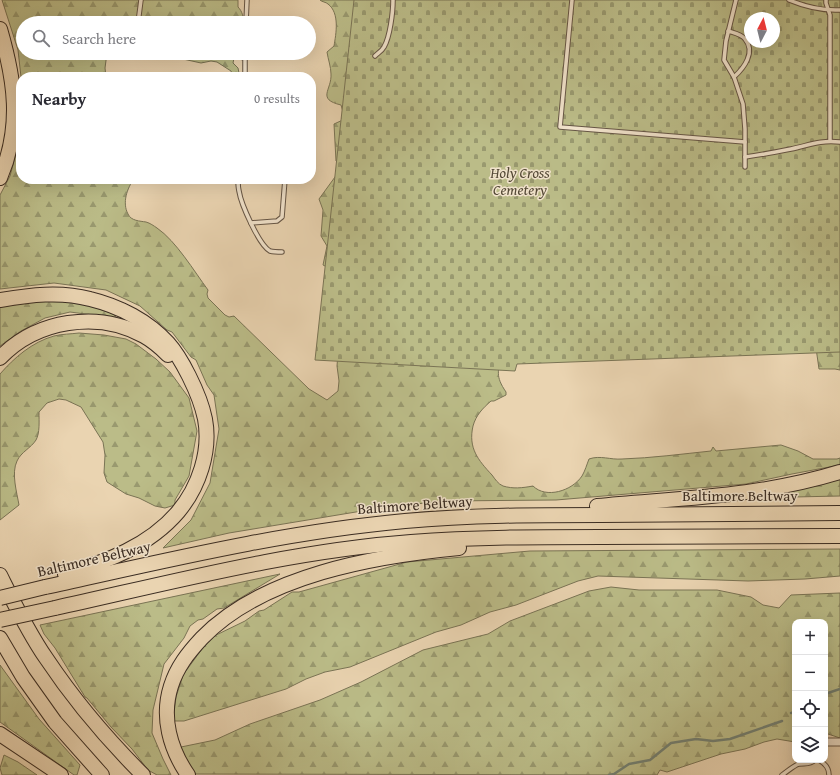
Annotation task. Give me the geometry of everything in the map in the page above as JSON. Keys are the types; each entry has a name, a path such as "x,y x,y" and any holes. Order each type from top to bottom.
{"highway":[{"path":"0,29 10,67 15,105 14,126 10,148 0,178"},
{"path":"0,300 56,293 90,298 126,312 154,330 168,342 180,357 195,388 205,419 205,452 197,481 188,498 178,512 164,526 146,540 111,558 43,584 0,592"},
{"path":"0,358 19,341 36,332 55,325 74,321 92,321 125,328 144,336 174,361 195,388"},
{"path":"490,516 727,496 768,489 840,472"},
{"name":"Baltimore Beltway","path":"0,598 43,584 212,550 288,536 407,521 490,516 840,513"},
{"path":"0,620 224,570 292,557 410,542 553,537 840,536"},
{"path":"188,775 176,756 169,738 167,705 170,691 180,664 192,648 208,632 240,607 256,597 282,586 314,575 368,561 423,552 553,537"},
{"path":"0,575 45,657 75,700 114,746 143,775"},
{"path":"0,638 23,677 56,722 102,775"},
{"path":"0,734 61,775"}],"street":[{"path":"828,742 840,742"}],"lane":[{"path":"139,16 140,0"},
{"path":"246,16 247,0"},
{"path":"375,56 381,52 385,46 393,12 393,0"},
{"path":"572,0 560,127 745,142"},
{"path":"736,0 728,31 724,60 734,77 743,104 745,167"},
{"path":"789,0 806,7 840,10"},
{"path":"826,0 830,15 830,141"},
{"path":"728,31 740,35 745,39 749,46 747,63 734,77"},
{"path":"244,72 245,60"},
{"path":"745,157 793,149 814,142 840,142"},
{"path":"238,184 238,191 242,204 258,236 270,251 282,252"},
{"path":"251,223 277,221 282,217 285,184"},
{"path":"782,775 798,764 808,763"},
{"path":"825,763 829,770 829,775"}],"green space":[{"path":"2,0 238,0 238,7 241,10 242,16 16,16 16,44"},
{"name":"Holy Cross Cemetery","path":"320,0 363,0 840,249 840,370 819,369 816,348 502,353 498,373 506,395 491,401 483,409 474,422 472,434 475,453 498,483 510,488 533,486 538,490 545,492 559,492 572,486 578,481 583,474 589,459 597,457 622,459 667,456 711,451 713,447 716,451 781,445 798,451 813,459 840,458 840,465 746,484 556,500 445,501 386,507 229,533 163,548 191,520 210,483 219,429 214,395 207,385 196,360 191,357 172,332 167,330 140,306 106,290 54,283 0,289 0,195 10,176 16,154 16,184 131,184 127,191 125,200 126,210 129,216 136,220 149,223 171,240 208,290 208,298 225,315 229,317 234,316 309,389 327,400 338,391 338,353 327,267 323,265 327,246 321,236 323,210 319,199 343,166 336,161 334,124 345,119 341,105 333,103 327,97 331,80 331,69 327,52 334,46 336,36 336,18 332,8 327,3"},
{"name":"Holy Cross Cemetery","path":"354,0 840,0 840,352 517,364 515,371 315,360"},
{"path":"19,60 106,60 105,72 20,72"},
{"path":"188,60 234,60 233,63 238,68 239,72 231,72 217,62 211,61 201,63"},
{"path":"52,299 82,303 114,314 116,318 70,312 45,318 21,331 0,346 0,307"},
{"path":"79,333 126,339 136,344 156,359 170,372 189,398 197,431 189,476 175,500 175,505 165,508 155,506 139,498 126,494 107,482 104,473 105,455 103,442 81,407 66,400 59,399 47,403 39,412 39,427 36,440 23,453 15,466 15,483 19,505 0,520 0,374 11,362 38,342 63,334"},
{"path":"840,476 840,496 794,497 790,493 797,488"},
{"path":"840,549 840,576 748,581 598,576 578,581 516,605 490,612 461,625 436,632 350,667 325,672 286,689 184,721 173,721 176,697 183,675 210,638 245,621 292,592 299,592 407,562 530,551"},
{"path":"280,574 224,608 217,609 190,626 184,638 164,664 153,710 152,733 171,775 157,775 148,770 132,749 85,697 55,648 44,634 40,625"},
{"path":"611,587 639,590 717,590 751,597 763,605 779,608 791,595 840,593 840,738 828,734 828,619 792,619 792,742 777,739 764,742 745,749 721,754 667,772 660,770 657,775 192,774 181,747 215,740 250,724 320,700 361,682 423,650 488,634 510,621 589,591"},
{"path":"0,665 39,719 80,765 77,775 74,775 0,722"},
{"path":"4,755 18,762 37,775 2,775 0,768"}],"waterway":[{"path":"828,693 840,689"},
{"path":"609,775 614,774 629,764 650,760 671,743 696,739 713,741 730,739 782,721"}]}
